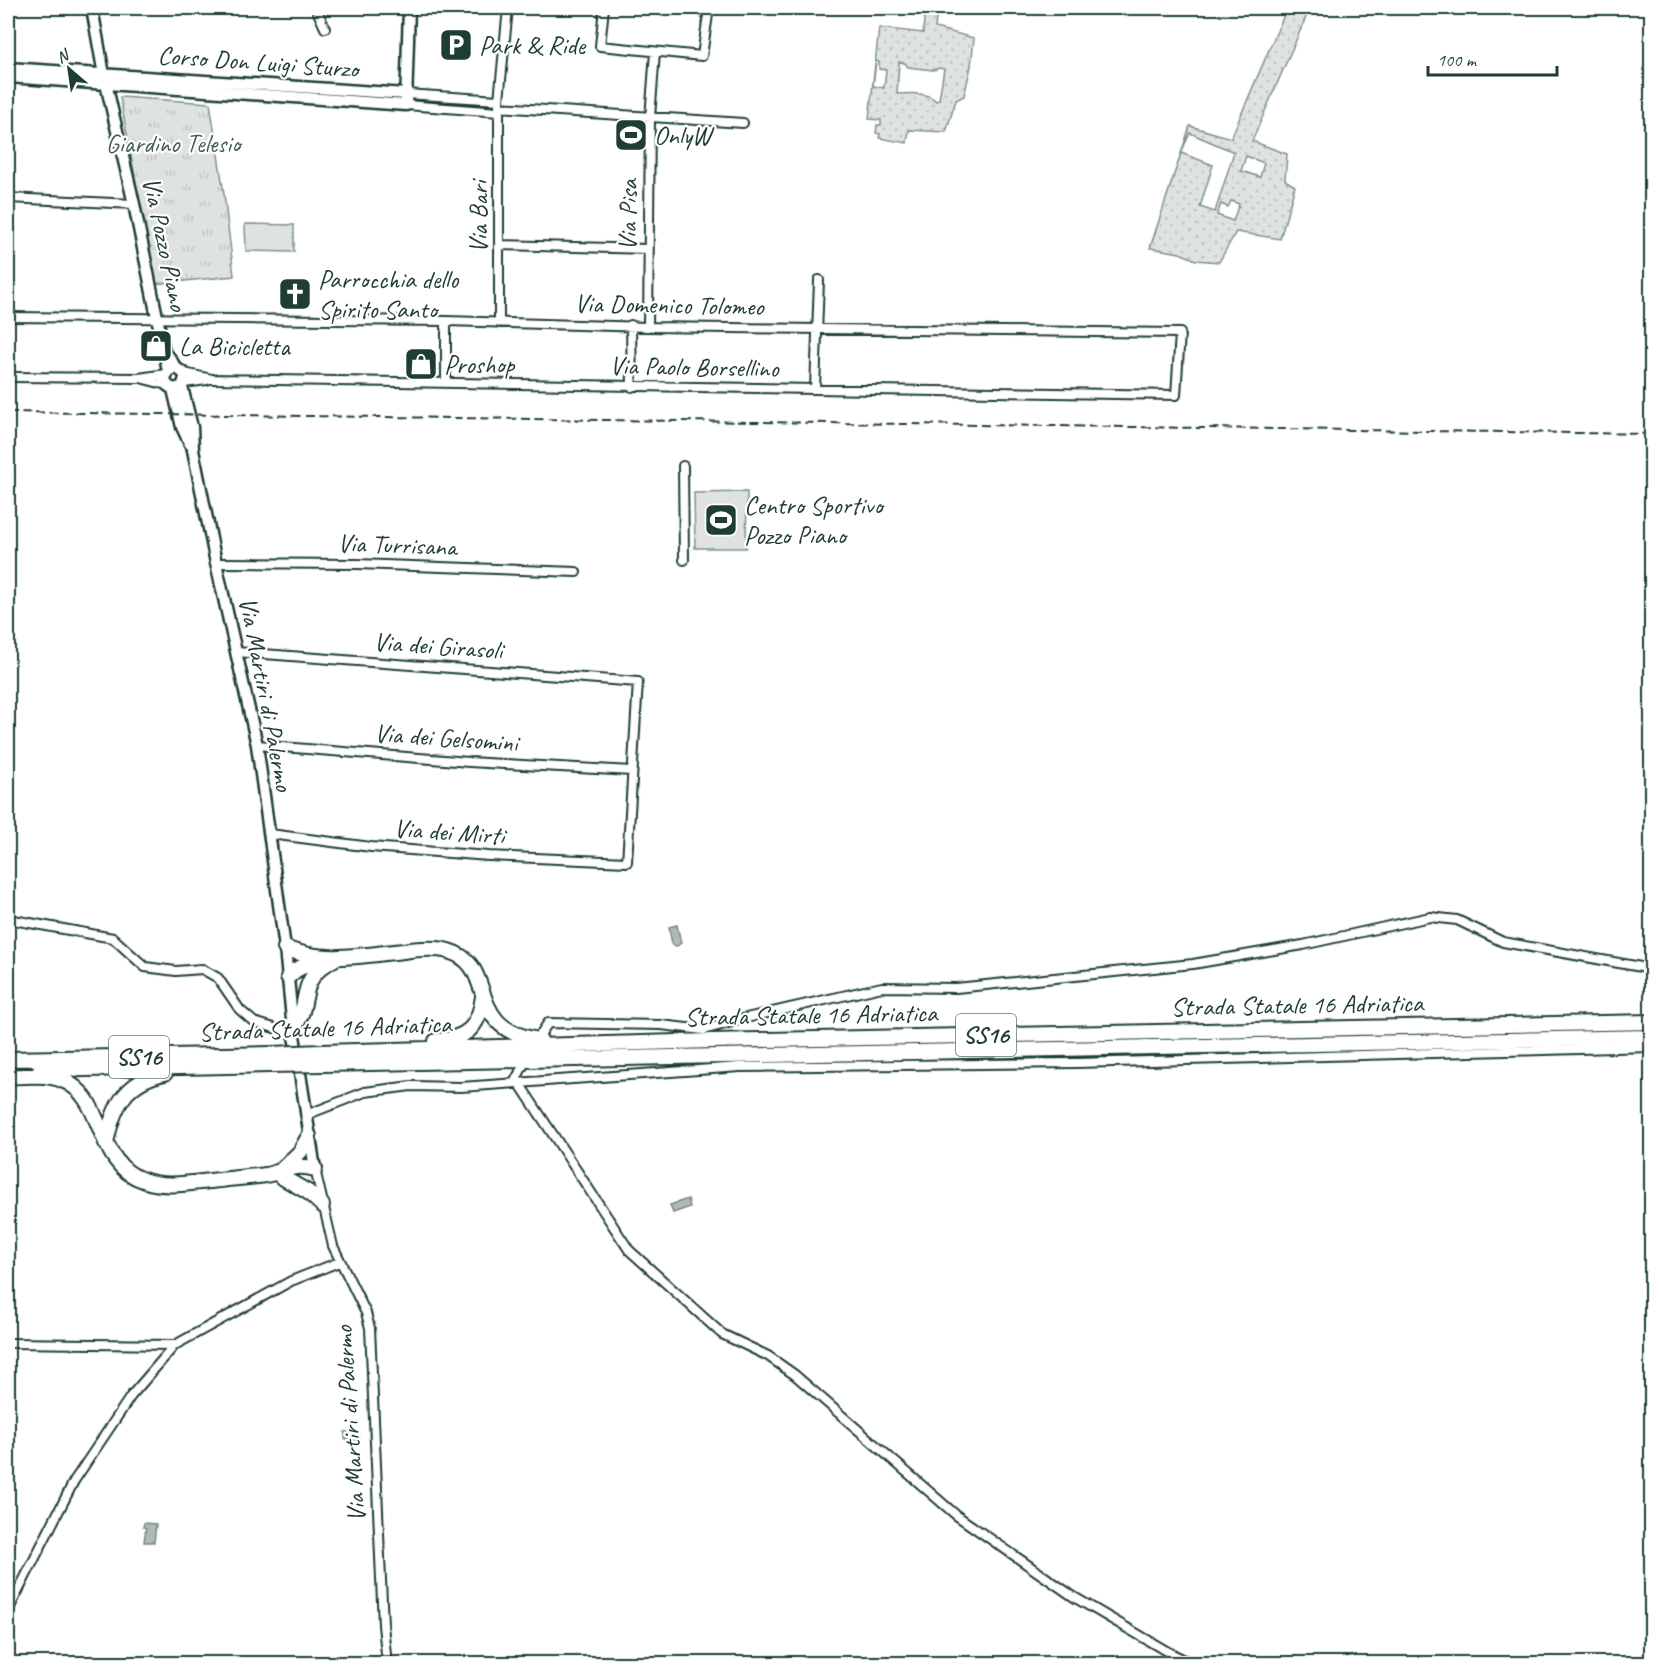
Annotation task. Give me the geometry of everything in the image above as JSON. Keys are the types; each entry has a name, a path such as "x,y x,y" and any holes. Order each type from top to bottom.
{"highway":[{"name":"SS16","path":"285,948 321,957 336,958 419,949 448,951 469,961 479,978 490,1014 500,1025 514,1034 531,1039 577,1045"},
{"path":"288,977 296,970 321,957"},
{"name":"SS16","path":"288,977 299,978 313,974 324,964 336,958"},
{"path":"293,1029 299,1022 305,992 313,974"},
{"name":"SS16","path":"346,1051 366,1044 458,1038 475,1024 481,1013 483,997"},
{"name":"Strada Statale 16 Adriatica","path":"322,1058 346,1051 1652,1022"},
{"name":"Strada Statale 16 Adriatica","path":"8,1059 270,1060 1652,1037"},
{"name":"Strada Statale 16 Adriatica","path":"8,1074 202,1066 270,1060"},
{"name":"SS16","path":"106,1143 110,1120 118,1104 133,1087 150,1076 202,1066"},
{"name":"SS16","path":"8,1074 63,1080 78,1090 90,1106 111,1155 125,1171 142,1180 167,1185 276,1174 298,1177 315,1169"},
{"path":"309,1136 300,1152 276,1174 308,1192 322,1205"}],"street":[{"name":"Via Pozzo Piano","path":"92,8 105,79 157,318 175,379 182,427 193,450"},
{"path":"316,8 325,28"},
{"path":"406,99 409,8"},
{"name":"Via Bari","path":"499,323 499,106 508,8"},
{"path":"604,8 600,46 702,56 709,8"},
{"name":"Via Pisa","path":"648,327 650,117 654,52"},
{"name":"Corso Don Luigi Sturzo","path":"8,68 105,79"},
{"name":"Corso Don Luigi Sturzo","path":"8,76 105,79 499,106"},
{"name":"Corso Don Luigi Sturzo","path":"406,99 743,123"},
{"path":"8,198 134,204"},
{"path":"499,245 648,249"},
{"path":"815,389 819,280"},
{"name":"Via Domenico Tolomeo","path":"8,317 446,321 648,327 817,327 1180,333 1176,395"},
{"path":"446,321 446,382"},
{"path":"631,326 632,387"},
{"path":"8,377 175,379"},
{"name":"Via Paolo Borsellino","path":"175,379 1176,395"},
{"name":"Via Martiri di Palermo","path":"193,450 257,745 285,948"},
{"path":"682,466 684,560"},
{"name":"Via Turrisana","path":"216,562 357,564 576,572"},
{"name":"Via dei Girasoli","path":"236,652 638,681 632,771"},
{"name":"Via dei Gelsomini","path":"257,745 470,762 632,771"},
{"name":"Via dei Mirti","path":"270,834 371,847 627,862 632,771"},
{"path":"540,1035 548,1023 661,1025 704,1030 746,1017 882,987 956,988 1193,964 1303,945 1430,917 1457,920 1503,942 1652,969"},
{"path":"8,919 112,938 145,967 176,971 202,969 218,978 240,1010 254,1022 281,1030 293,1029"},
{"path":"285,948 288,977"},
{"name":"Via Martiri di Palermo","path":"288,977 293,1029 322,1205 329,1235 339,1262 366,1313 372,1343 383,1625 387,1664"},
{"path":"306,1115 365,1092 411,1086 516,1083 740,1067 1054,1063 1652,1047"},
{"path":"516,1083 523,1066"},
{"path":"516,1083 629,1250 703,1318 722,1334 768,1356 795,1375 956,1515 1074,1597 1168,1652 1193,1664"},
{"path":"8,1611 74,1481 131,1396 175,1345 291,1281 339,1262"},
{"path":"8,1343 175,1345"}],"green space":[{"path":"925,8 937,8 935,28 974,38 971,66 964,96 956,100 946,132 909,130 907,143 879,138 880,134 876,133 877,125 881,125 881,120 869,119 879,28 923,33","holes":["876,61 879,62 879,69 886,70 884,88 873,86","899,62 905,63 908,67 944,69 939,99 936,101 928,96 917,94 897,94"]},
{"path":"1287,8 1310,8 1252,141 1287,154 1285,180 1295,186 1280,239 1236,232 1219,262 1196,260 1180,253 1150,248 1181,153 1213,165 1200,207 1215,212 1234,152 1190,133 1182,152 1190,126 1231,138","holes":["1246,156 1264,163 1260,177 1241,171","1231,201 1239,204 1233,221 1217,215 1221,204 1228,207"]},
{"name":"Giardino Telesio","path":"120,97 210,103 234,276 155,284"},
{"path":"245,224 294,225 294,252 246,251"},
{"name":"Centro Sportivo Pozzo Piano","path":"747,492 746,548 695,548 694,493"}],"shaded area":[{"path":"677,925 681,943 677,946 672,945 669,927"},
{"path":"688,1199 690,1207 673,1213 670,1205"},
{"path":"345,1432 359,1432 359,1444 354,1444 352,1439 345,1439"},
{"path":"144,1523 156,1524 154,1542 144,1542 146,1528 143,1527"}],"railway":[{"path":"8,412 1652,434"}],"place":[{"name":"Park & Ride","path":"456,45"},
{"name":"OnlyW","path":"631,135"},
{"name":"Parrocchia dello Spirito Santo","path":"295,294"},
{"name":"La Bicicletta","path":"156,346"},
{"name":"Proshop","path":"421,364"},
{"name":"Centro Sportivo Pozzo Piano","path":"721,520"}]}
